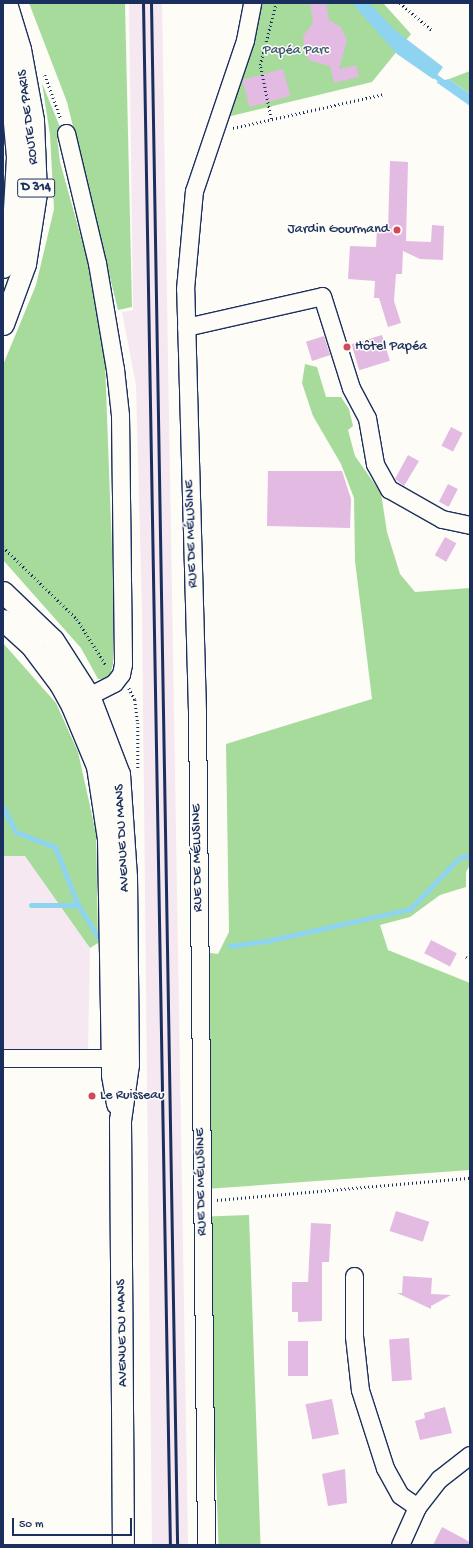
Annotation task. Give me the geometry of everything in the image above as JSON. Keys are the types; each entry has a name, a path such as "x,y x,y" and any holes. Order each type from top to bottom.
{"main road":[{"name":"ROUTE DE PARIS","path":"3,324 25,264 36,193 33,120 20,48 6,3"},
{"name":"ROUTE DE PARIS","path":"3,42 10,77 17,157 13,226 3,267"},
{"name":"AVENUE DU MANS","path":"3,579 10,597 53,640 89,696 119,774 126,876 128,1064 120,1120"},
{"name":"AVENUE DU MANS","path":"3,620 30,644 60,684 72,706 97,766 108,839 112,1058 120,1120 123,1545"}],"street":[{"name":"RUE DE MÉLUSINE","path":"206,1545 197,711 186,327 187,250 194,191 199,172 245,40 252,3"},
{"path":"66,133 97,263 115,369 120,416 123,664 121,674 114,683 89,696"},
{"path":"186,327 322,296 351,388 367,418 374,464 389,489 442,519 470,525"},
{"path":"3,1058 112,1058"},
{"path":"354,1276 354,1336 360,1390 385,1468 400,1495 417,1507"},
{"path":"400,1545 417,1507 439,1479 470,1455"}],"path":[{"path":"271,119 260,65 276,3"},
{"path":"400,3 433,31"},
{"path":"213,133 384,94"},
{"path":"466,956 470,959"},
{"path":"203,1201 470,1178"}],"shaded area":[{"path":"129,3 162,3 188,1545 152,1545 142,610 136,385 122,312 133,310"},
{"path":"3,855 27,856 90,948 88,1051 3,1051"}],"green space":[{"path":"29,3 125,3 132,307 118,310 67,102"},
{"name":"Papéa Parc","path":"258,3 383,3 411,34 372,82 223,118"},
{"path":"470,71 470,94 449,79"},
{"path":"42,83 62,132 57,137 60,162 87,259 105,363 113,578 113,664 109,679 98,679 81,648 3,560 3,365 36,285 54,209 50,135"},
{"path":"305,364 317,367 326,397 341,397 349,409 353,426 348,430 355,456 381,493 387,532 400,574 415,592 470,588 470,865 466,872 466,887 440,895 410,917 380,925 388,950 470,983 470,1170 206,1189 204,952 218,954 229,932 226,744 372,699 355,561 354,498 341,464 313,416 302,383"},
{"path":"3,643 56,703 78,752 96,833 98,943 90,948 25,856 3,856"},
{"path":"249,1215 261,1545 218,1545 207,1216"}],"water":[{"path":"352,3 369,3 396,31 443,67 436,77 433,79 397,54"},
{"path":"449,79 470,94 470,106 436,82"}],"building":[{"path":"310,3 326,3 329,20 341,27 347,40 339,69 356,65 359,77 334,83 330,66 311,61 305,55 303,36 313,23"},
{"path":"283,69 290,96 250,107 242,80"},
{"name":"Jardin Gourmand","path":"390,161 408,162 406,241 431,242 432,225 444,226 443,260 420,259 403,251 402,274 396,274 394,301 401,323 388,327 379,298 374,298 375,281 348,279 350,246 376,247 377,229 388,230"},
{"path":"382,335 390,361 359,370 351,344"},
{"path":"324,336 330,355 312,361 306,342"},
{"path":"451,427 463,433 453,452 441,446"},
{"path":"408,455 419,461 404,486 395,479"},
{"path":"268,471 342,471 351,499 350,528 267,526"},
{"path":"448,484 458,489 449,507 439,502"},
{"path":"445,537 456,543 446,562 435,555"},
{"path":"431,940 457,953 450,967 424,953"},
{"path":"396,1211 429,1222 423,1242 390,1231"},
{"path":"311,1223 331,1224 329,1262 322,1262 322,1321 298,1322 298,1312 292,1312 292,1282 308,1282"},
{"path":"403,1276 432,1278 431,1294 451,1295 431,1306 431,1309 397,1293 402,1293"},
{"path":"409,1338 412,1380 392,1381 389,1339"},
{"path":"288,1341 308,1341 308,1376 288,1376"},
{"path":"332,1399 339,1434 312,1439 305,1404"},
{"path":"445,1407 452,1433 420,1440 415,1421 425,1418 424,1413"},
{"path":"345,1469 347,1503 328,1506 322,1474"},
{"path":"442,1527 470,1542 470,1545 433,1545"}],"waterway":[{"path":"431,73 445,83"},
{"path":"3,807 16,832 55,847 78,905"},
{"path":"230,946 267,941 410,909 459,858 470,855"},
{"path":"31,905 78,905 97,936"}],"railway":[{"path":"143,3 170,1545"},
{"path":"151,3 177,1545"}],"place":[{"name":"Jardin Gourmand","path":"397,230"},
{"name":"Hôtel Papéa","path":"347,347"},
{"name":"Le Ruisseau","path":"92,1096"}]}
